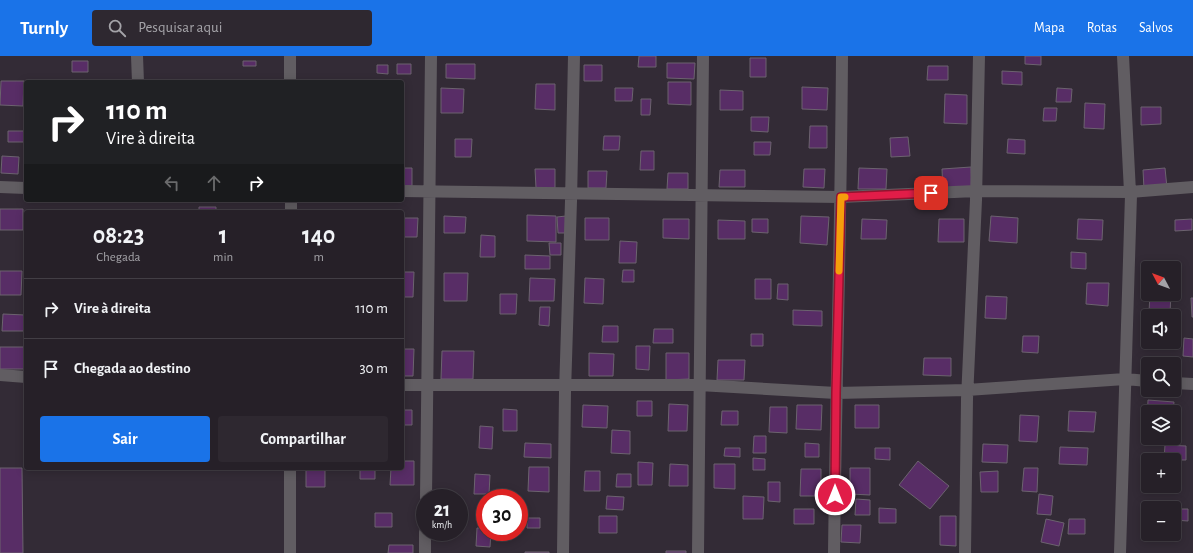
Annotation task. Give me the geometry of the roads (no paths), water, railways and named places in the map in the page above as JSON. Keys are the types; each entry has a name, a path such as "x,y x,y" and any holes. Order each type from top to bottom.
{"street":[{"path":"137,56 138,80"},
{"path":"290,56 290,80"},
{"path":"426,489 426,385 431,56"},
{"path":"563,553 565,385 574,56"},
{"path":"698,553 703,56"},
{"path":"834,553 841,197 842,56"},
{"path":"965,553 967,390 976,191 979,56"},
{"path":"1120,553 1132,195 1130,192 1123,56"},
{"path":"0,187 24,188"},
{"path":"404,191 841,197 976,191 1130,192 1193,187"},
{"path":"0,375 24,376"},
{"path":"404,385 700,385 836,393 967,390 1125,379 1141,380"},
{"path":"1181,383 1193,384"},
{"path":"290,470 290,553"},
{"path":"425,541 425,553"}]}
